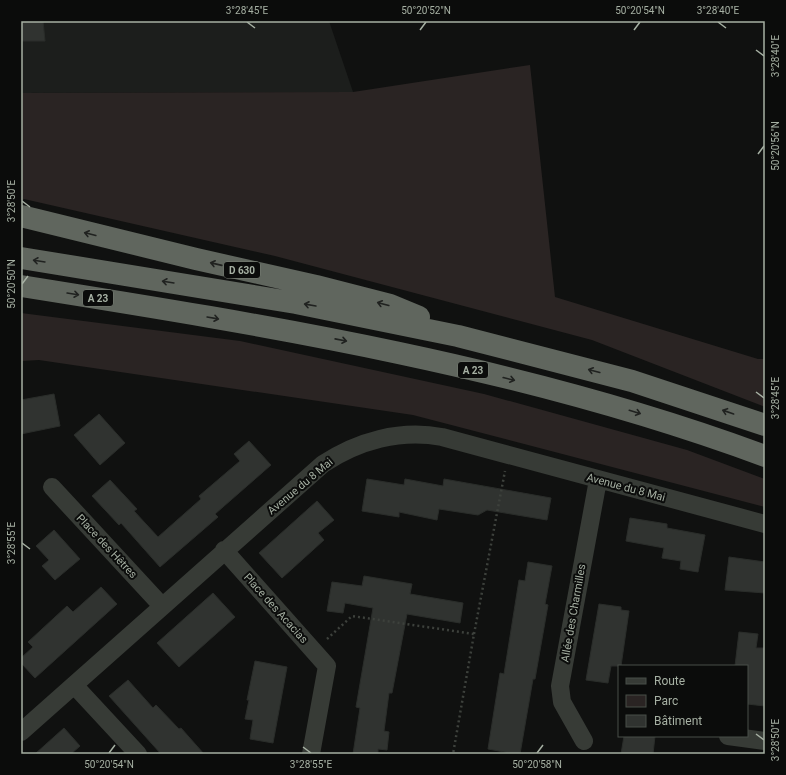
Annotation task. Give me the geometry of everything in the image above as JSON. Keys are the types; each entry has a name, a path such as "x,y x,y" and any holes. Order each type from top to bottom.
{"highway":[{"name":"D 630","path":"21,216 390,305 458,336"},
{"path":"21,258 296,303 458,336 632,381 765,426"},
{"name":"A 23","path":"21,286 288,330 388,350 609,404 765,456"}],"street":[{"name":"Avenue du 8 Mai","path":"21,732 224,550 323,464 344,451 358,445 402,435 429,435 765,524"},
{"name":"Allée des Charmilles","path":"584,741 562,702 560,686 598,480"},
{"name":"Place des Hêtres","path":"52,487 162,606"},
{"name":"Place des Acacias","path":"224,550 328,666 312,754"},
{"path":"74,685 138,754"},
{"path":"735,737 765,741"}],"path":[{"path":"453,754 508,455"},
{"path":"314,650 352,616 474,634"}],"shaded area":[{"path":"21,21 329,21 353,92 21,93"}],"green space":[{"path":"530,65 555,297 758,359 765,359 765,407 592,340 275,256 24,199 21,201 21,93 353,92"},
{"path":"21,313 240,341 484,394 687,450 765,479 765,507 413,415 39,360 21,361"}],"building":[{"path":"21,21 43,21 45,41 21,41"},
{"path":"54,394 60,426 21,434 21,400"},
{"path":"99,414 125,443 100,465 74,435"},
{"path":"249,441 271,465 215,514 218,517 160,567 121,523 119,525 92,496 110,480 137,509 134,511 158,537 201,499 199,496 240,461 234,454"},
{"path":"367,479 404,485 405,479 443,486 444,479 551,498 547,520 487,510 478,515 439,509 437,520 399,512 399,517 362,511"},
{"path":"317,501 334,520 318,533 324,540 282,578 259,553"},
{"path":"630,518 667,524 667,528 705,535 698,572 680,569 681,561 662,558 664,548 626,541"},
{"path":"54,530 80,559 55,580 42,566 49,560 36,546"},
{"path":"729,557 765,562 765,593 725,590"},
{"path":"528,562 552,566 545,604 548,605 535,679 533,679 520,754 515,754 488,749 500,673 504,674 519,580 525,581"},
{"path":"364,576 412,584 410,594 463,603 460,623 407,614 392,693 389,693 384,731 389,732 387,750 378,749 378,754 353,754 360,708 356,707 373,608 345,603 343,613 327,611 332,582 362,586"},
{"path":"101,587 117,604 35,678 21,663 21,658 33,647 28,642 67,606 73,612"},
{"path":"213,593 235,617 179,667 157,643"},
{"path":"599,604 621,607 621,610 629,611 621,665 611,666 608,683 586,680"},
{"path":"739,632 758,634 756,648 765,648 765,706 748,704 748,665 735,665"},
{"path":"255,661 287,667 273,743 250,739 253,720 245,719 249,700 247,700"},
{"path":"128,680 153,708 156,705 179,729 181,728 204,754 161,754 109,696"},
{"path":"64,728 80,746 71,754 35,754"},
{"path":"624,737 655,737 653,754 621,754"}]}
